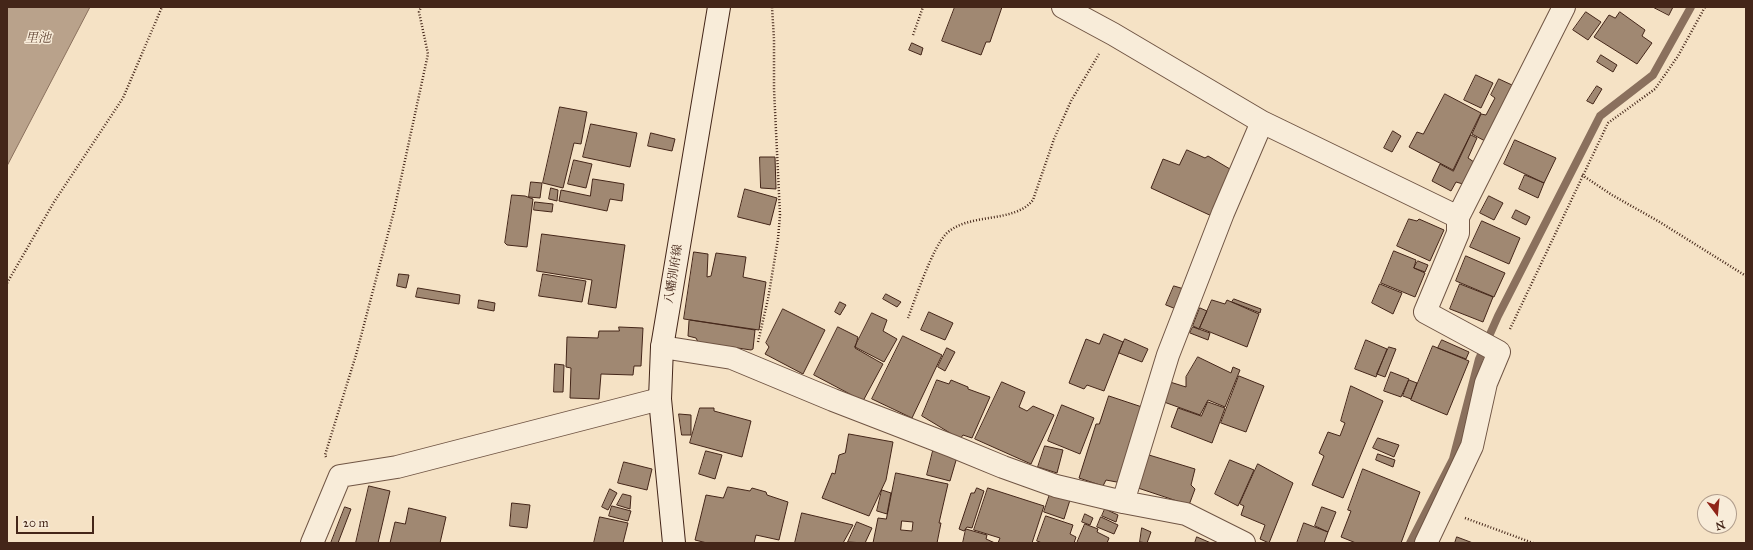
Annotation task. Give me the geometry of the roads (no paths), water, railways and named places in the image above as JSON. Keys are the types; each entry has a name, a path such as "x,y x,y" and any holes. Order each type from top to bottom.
{"street":[{"name":"八幡別府線","path":"674,543 660,399 662,347 719,7"},
{"path":"1063,7 1113,34 1262,122 1458,217"},
{"path":"1426,543 1472,446 1486,384 1499,352 1425,312 1458,233 1458,217 1564,7"},
{"path":"1123,502 1168,355 1223,213 1262,122"},
{"path":"662,347 732,358 833,400 1003,467 1056,486 1123,502 1186,514 1244,543"},
{"path":"312,543 340,476 397,467 660,399"}],"water":[{"name":"里池","path":"7,7 90,7 7,166"}],"waterway":[{"path":"1410,543 1453,459 1479,359 1498,316 1600,116 1653,75 1691,7"}]}
